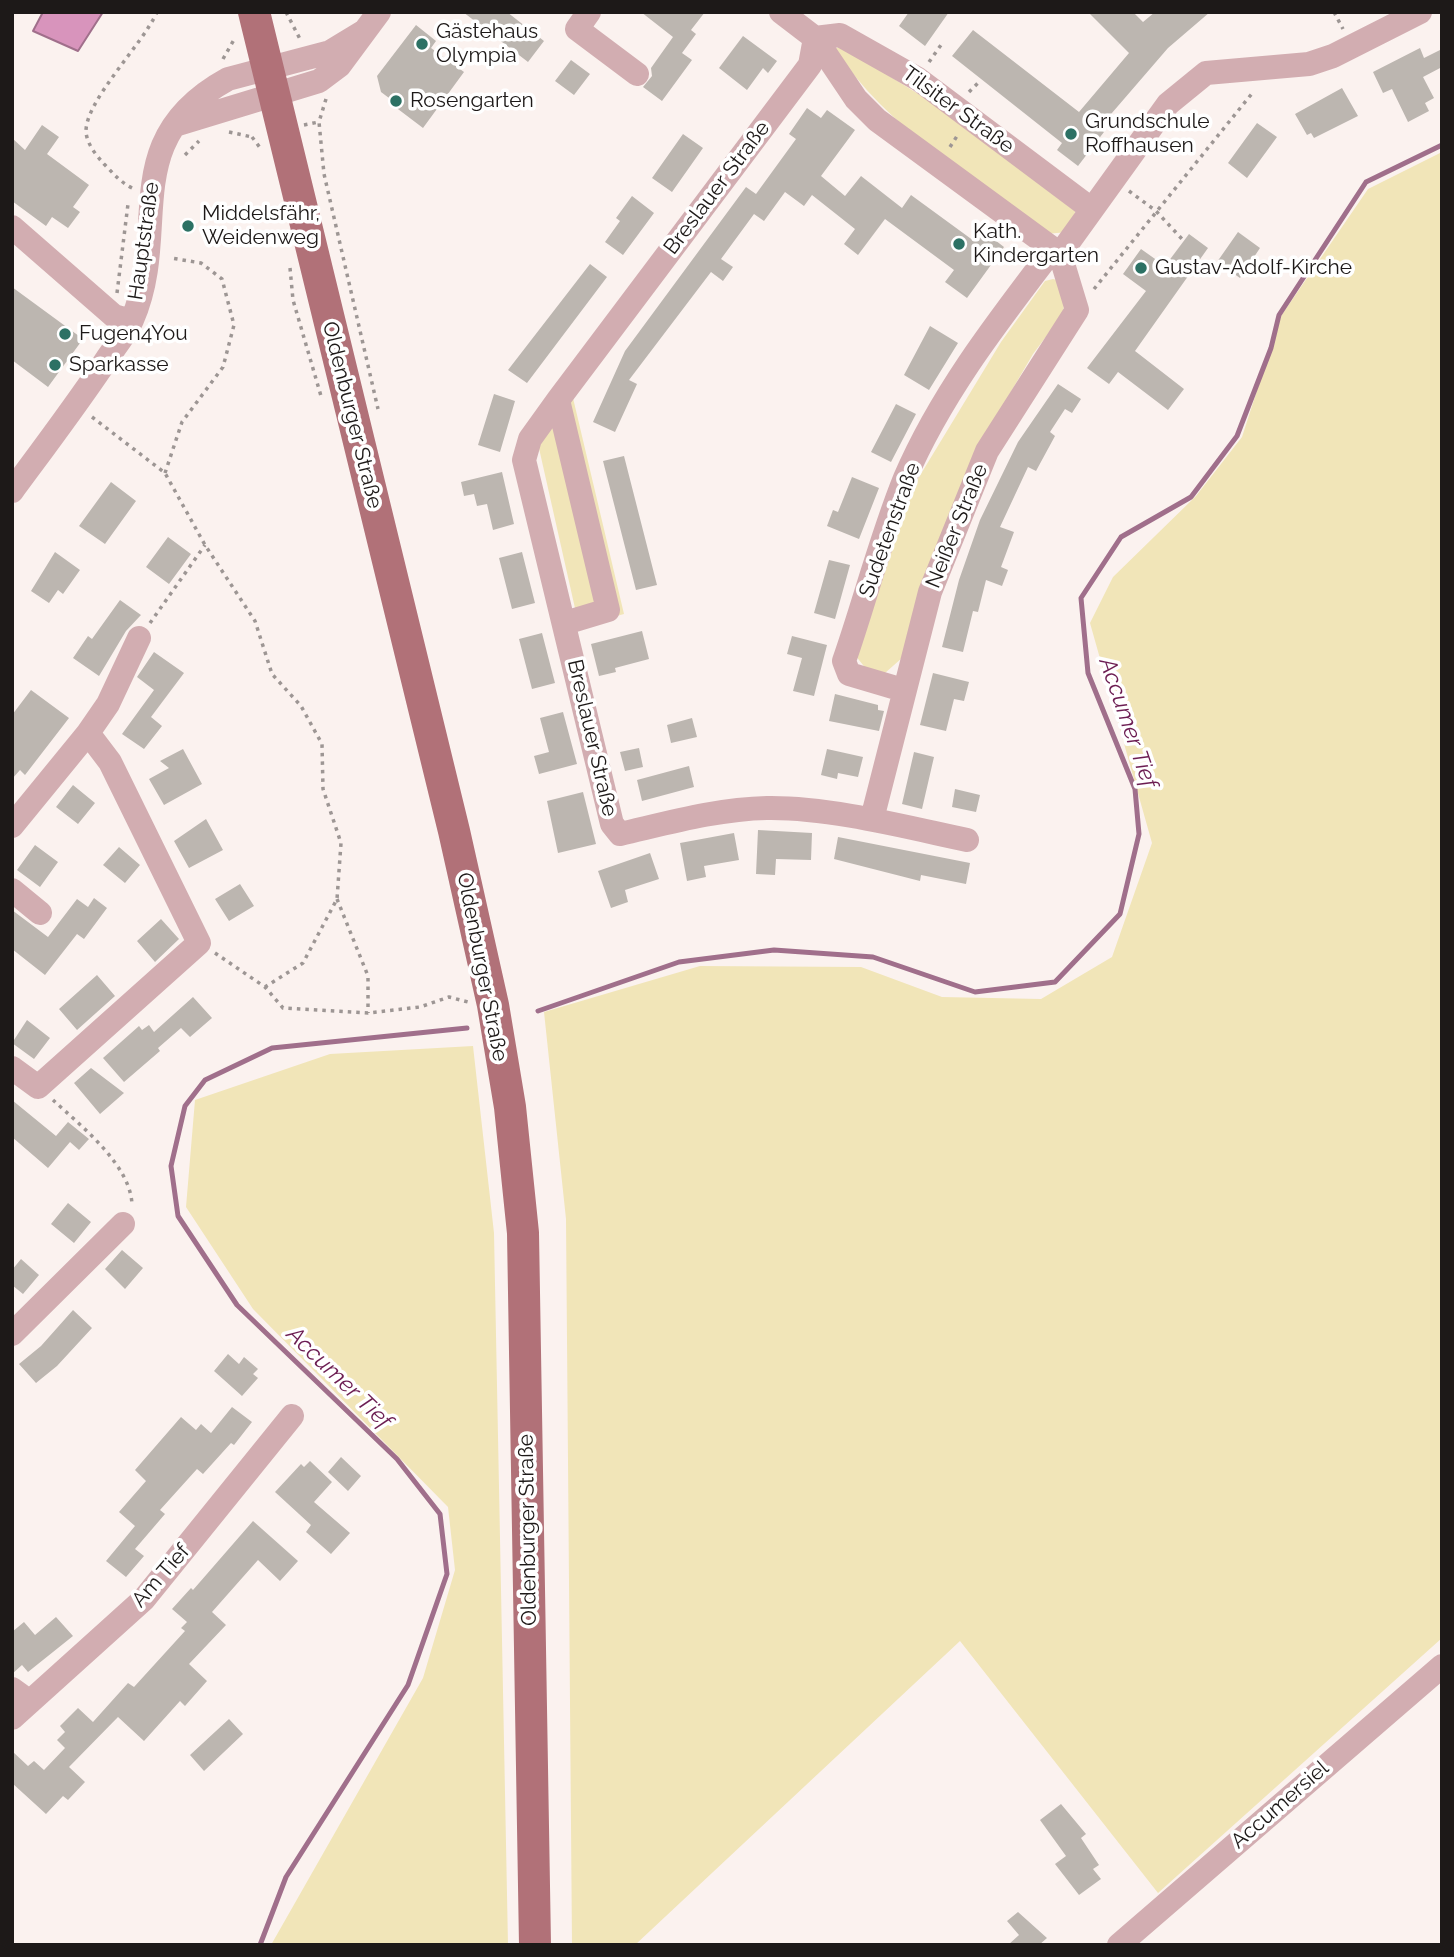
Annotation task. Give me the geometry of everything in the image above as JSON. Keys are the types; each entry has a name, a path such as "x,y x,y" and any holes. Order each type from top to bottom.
{"main road":[{"name":"Oldenburger Straße","path":"254,12 454,831 492,1005 510,1107 523,1233 535,1945"}],"street":[{"name":"Hauptstraße","path":"12,491 87,388 123,318 145,265 152,177 159,152 174,126 271,83 319,81 339,66 379,12"},
{"path":"589,12 577,29 637,74"},
{"path":"781,12 816,38 856,99 877,120 1056,251 1077,310"},
{"path":"1056,251 1168,104 1206,73 1309,64 1334,56 1420,12"},
{"name":"Tilsiter Straße","path":"816,38 840,35 918,79 1090,208"},
{"name":"Breslauer Straße","path":"816,38 810,65 558,400 530,439 524,460 612,824 620,834 706,814 768,808 872,819 967,840"},
{"path":"12,227 123,318"},
{"name":"Sudetenstraße","path":"903,690 849,674 844,661 905,478 945,401 973,358 1056,251"},
{"name":"Neißer Straße","path":"872,819 930,592 987,451 1077,310"},
{"path":"558,400 608,610 565,624"},
{"path":"12,825 88,733 108,704 139,638"},
{"path":"12,1068 38,1087 200,943 110,762 88,733"},
{"path":"12,890 40,913"},
{"path":"14,1328 123,1224"},
{"name":"Am Tief","path":"18,1703 144,1599 292,1416"},
{"name":"Accumersiel","path":"1119,1945 1442,1666"}],"path":[{"path":"132,188 122,183 93,153 86,131 97,101 150,28 157,12"},
{"path":"286,12 288,21 297,30"},
{"path":"213,67 222,59"},
{"path":"1077,310 1273,67"},
{"path":"319,122 330,92"},
{"path":"938,165 970,117"},
{"path":"240,133 252,137 266,158"},
{"path":"123,318 124,221 135,175"},
{"path":"1112,179 1156,211 1182,239"},
{"path":"165,474 182,422 223,367 234,324 222,279 201,263 171,258"},
{"path":"289,265 293,300 321,398"},
{"path":"87,413 165,474 205,545 255,621 272,674 301,706 322,744 323,789 341,843 337,899 303,963 265,987"},
{"path":"139,638 205,545"},
{"path":"337,899 368,976 368,1013"},
{"path":"200,943 265,987 283,1008 368,1013 420,1007 449,996 473,1001"},
{"path":"38,1087 103,1146 132,1192 132,1214 123,1224"}],"shaded area":[{"path":"43,12 103,12 78,51 33,31"},
{"path":"841,46 928,100 1075,211 1074,223 1068,232 1046,234 905,128 856,78 834,49"},
{"path":"1442,152 1442,1638 1158,1893 960,1641 635,1945 572,1945 566,1219 544,1012 700,966 861,967 942,997 1041,999 1112,957 1152,843 1090,623 1113,577 1196,496 1242,437 1281,316 1368,189"},
{"path":"1045,281 1060,281 1065,295 1063,314 1033,354 981,443 902,658 885,673 867,670 855,655 916,482 1001,342"},
{"path":"569,381 624,614 579,626 534,426"},
{"path":"473,1046 494,1233 508,1945 271,1945 423,1678 455,1570 448,1507 253,1309 186,1207 195,1100 330,1054"}],"building":[{"path":"463,12 507,12 544,41 528,62"},
{"path":"641,12 705,12 691,30 696,34 682,53 692,60 662,101 643,87 652,76 651,68 673,37"},
{"path":"909,12 949,12 925,46 899,26"},
{"path":"1088,12 1133,12 1143,22 1155,12 1210,12 1168,48 1099,128 1104,132 1078,166 1057,150 1062,143 952,56 973,30 1079,112 1129,53"},
{"path":"416,25 436,41 431,48 464,72 423,128 390,103 389,98 381,92 377,76"},
{"path":"743,36 777,61 768,73 763,68 747,90 719,68"},
{"path":"1420,48 1424,58 1442,49 1442,67 1423,77 1434,98 1425,103 1429,111 1408,122 1392,89 1383,93 1373,72"},
{"path":"571,60 590,74 574,95 555,81"},
{"path":"1342,88 1358,116 1314,138 1311,133 1307,135 1295,114"},
{"path":"807,108 821,118 827,110 855,130 821,176 845,196 861,176 902,208 911,195 974,241 982,230 1004,247 967,298 945,282 954,270 885,219 858,255 844,244 855,229 812,195 804,206 785,192 764,221 754,214 721,259 733,267 723,281 711,272 629,380 637,384 615,432 593,422 625,351 746,187 756,194 796,139 789,134"},
{"path":"1257,123 1277,137 1247,178 1228,163"},
{"path":"42,125 59,137 47,154 89,185 73,207 80,212 68,228 52,217 46,226 12,201 12,138 25,150"},
{"path":"683,134 703,148 672,192 652,178"},
{"path":"632,196 654,213 623,255 605,242 620,221 616,218"},
{"path":"1238,232 1260,248 1240,278 1217,262"},
{"path":"1189,234 1208,248 1135,351 1184,389 1168,410 1118,372 1109,384 1087,368 1146,291 1123,274 1141,249 1165,266"},
{"path":"590,264 607,277 527,383 508,370"},
{"path":"12,287 83,339 48,387 12,360"},
{"path":"930,326 958,343 929,390 904,375"},
{"path":"1058,384 1081,399 1072,413 1065,409 1050,432 1055,436 1036,471 1028,467 1000,527 1014,532 1001,567 1008,570 1002,586 986,580 978,612 973,611 963,652 942,647 959,580 980,520 1018,442"},
{"path":"494,394 515,401 500,452 478,445"},
{"path":"896,404 916,414 891,462 871,452"},
{"path":"624,456 657,585 636,590 603,461"},
{"path":"502,472 514,524 493,530 487,504 477,506 474,494 464,496 461,482"},
{"path":"852,477 879,488 859,539 827,526 833,510 838,512"},
{"path":"111,482 136,501 105,544 79,526"},
{"path":"168,537 191,554 169,584 146,567"},
{"path":"55,552 80,570 63,594 58,590 49,603 31,591"},
{"path":"522,552 535,603 512,609 499,558"},
{"path":"829,560 850,565 835,619 814,613"},
{"path":"120,600 141,615 126,631 99,676 73,658 88,636 92,639"},
{"path":"642,631 649,659 615,668 616,672 599,676 591,644"},
{"path":"542,633 555,683 532,689 519,639"},
{"path":"792,636 827,645 814,696 793,691 802,658 787,654"},
{"path":"154,652 184,673 151,717 162,726 144,749 122,734 154,690 137,677"},
{"path":"933,673 969,682 964,701 954,699 946,731 920,725"},
{"path":"31,690 69,718 25,775 20,770 12,779 12,715"},
{"path":"835,694 878,705 878,710 884,711 879,731 829,721"},
{"path":"563,712 577,764 539,774 534,756 549,752 540,718"},
{"path":"692,718 697,737 671,743 667,725"},
{"path":"639,748 643,767 625,771 620,752"},
{"path":"183,749 202,784 164,805 149,779 169,768 160,761"},
{"path":"827,749 863,757 858,777 838,773 837,779 821,775"},
{"path":"914,752 934,757 922,809 902,804"},
{"path":"689,766 694,787 642,801 637,780"},
{"path":"73,785 95,803 78,824 56,807"},
{"path":"955,789 980,795 976,812 952,807"},
{"path":"583,792 596,844 558,853 547,801"},
{"path":"206,819 223,850 189,868 174,841"},
{"path":"758,830 812,833 811,860 776,859 775,875 756,874"},
{"path":"734,833 739,860 704,866 706,877 687,881 680,843"},
{"path":"838,837 970,863 966,884 921,875 920,881 834,859"},
{"path":"35,845 58,862 40,887 17,870"},
{"path":"119,847 140,865 125,883 103,865"},
{"path":"650,853 659,879 625,890 628,902 611,908 598,871"},
{"path":"240,884 254,906 229,921 215,899"},
{"path":"94,898 107,908 84,939 77,934 45,975 12,949 12,910 48,937 77,899 88,907"},
{"path":"161,919 179,939 155,962 137,941"},
{"path":"97,975 115,996 77,1030 59,1009"},
{"path":"193,997 212,1018 190,1037 181,1028 158,1048 160,1051 124,1082 103,1058 139,1026 142,1030 149,1025 154,1032"},
{"path":"27,1020 50,1038 34,1059 12,1043"},
{"path":"91,1068 124,1093 100,1114 74,1083"},
{"path":"12,1100 56,1136 68,1122 89,1139 79,1150 70,1142 48,1168 12,1137"},
{"path":"68,1203 91,1222 74,1243 51,1224"},
{"path":"122,1250 143,1268 125,1289 105,1269"},
{"path":"21,1259 39,1275 23,1294 12,1285 12,1270"},
{"path":"73,1310 92,1328 57,1366 36,1383 19,1364 41,1346"},
{"path":"228,1354 239,1364 244,1357 258,1369 253,1374 258,1378 242,1396 214,1371"},
{"path":"232,1407 252,1422 234,1445 231,1443 203,1474 197,1469 160,1510 165,1514 135,1549 144,1556 126,1577 106,1561 135,1526 119,1512 146,1481 135,1470 181,1417 196,1430 201,1424 211,1433"},
{"path":"341,1457 361,1476 348,1491 328,1472"},
{"path":"310,1461 332,1482 314,1502 350,1533 331,1554 306,1532 311,1525 275,1492 301,1464 304,1467"},
{"path":"253,1521 298,1561 280,1581 258,1560 212,1612 226,1625 189,1664 207,1681 185,1706 180,1701 144,1741 118,1717 69,1767 85,1782 68,1800 63,1796 46,1814 12,1783 12,1751 28,1766 34,1761 44,1770 65,1748 57,1740 65,1732 60,1726 78,1708 93,1722 128,1683 134,1687 185,1631 181,1628 187,1622 172,1609 191,1588 193,1590"},
{"path":"56,1617 73,1636 28,1672 22,1665 12,1674 12,1632 24,1622 35,1635"},
{"path":"229,1719 243,1734 204,1771 190,1755"},
{"path":"1061,1804 1086,1834 1081,1838 1099,1865 1093,1869 1101,1879 1079,1895 1055,1864 1066,1856 1040,1820"},
{"path":"1018,1912 1047,1938 1039,1945 1008,1945 1019,1935 1007,1921"}],"waterway":[{"name":"Accumer Tief","path":"538,1011 679,962 774,950 873,957 975,992 1055,982 1120,914 1139,834 1135,789 1088,673 1081,598 1121,537 1191,497 1237,436 1271,348 1279,315 1366,182 1442,145"},
{"name":"Accumer Tief","path":"260,1945 286,1877 408,1685 447,1574 440,1514 397,1459 237,1305 178,1216 171,1166 185,1106 205,1080 272,1048 467,1028"}],"place":[{"name":"Gästehaus Olympia","path":"422,44"},
{"name":"Rosengarten","path":"396,101"},
{"name":"Grundschule Roffhausen","path":"1071,134"},
{"name":"Middelsfähr, Weidenweg","path":"188,226"},
{"name":"Kath. Kindergarten","path":"959,244"},
{"name":"Gustav-Adolf-Kirche","path":"1141,268"},
{"name":"Fugen4You","path":"65,334"},
{"name":"Sparkasse","path":"55,365"}]}
